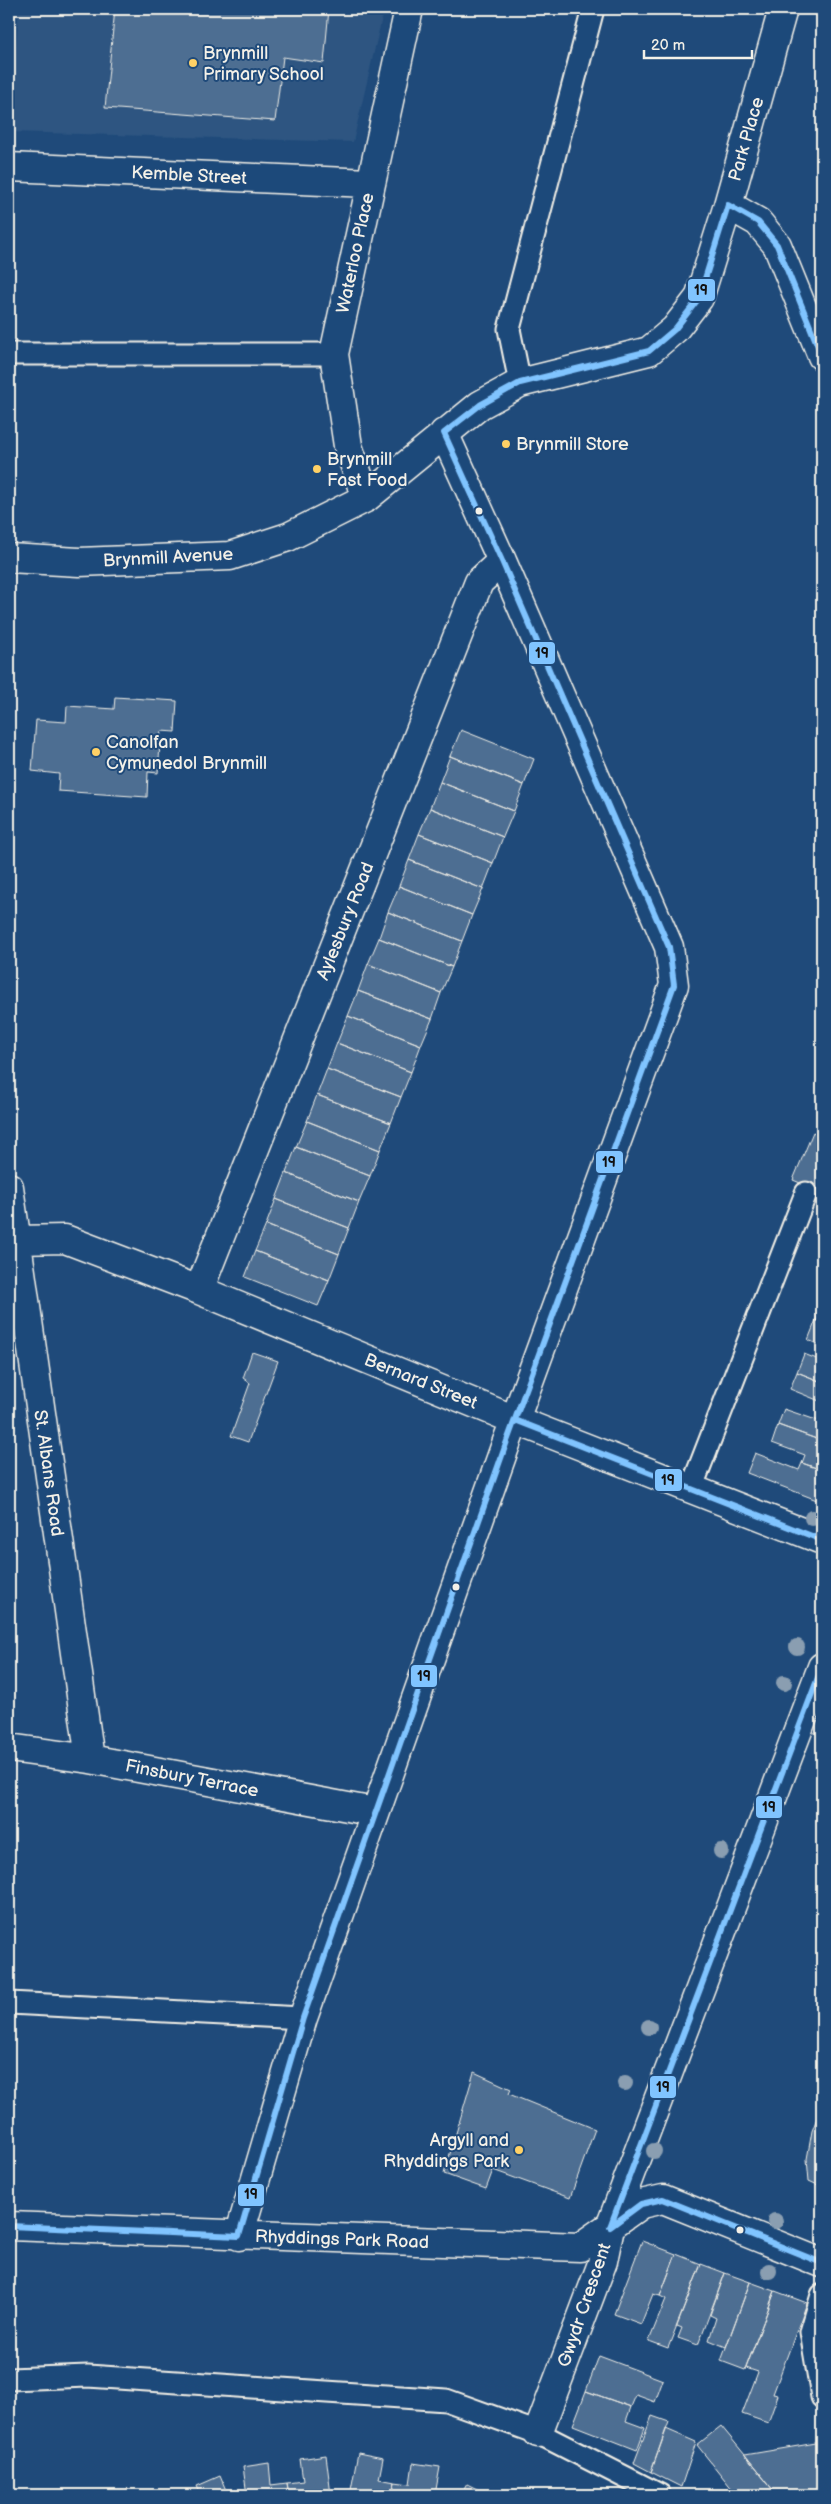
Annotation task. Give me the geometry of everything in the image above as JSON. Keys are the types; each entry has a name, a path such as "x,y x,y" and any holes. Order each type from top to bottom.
{"street":[{"name":"Waterloo Place","path":"366,498 348,446 334,354 409,9"},
{"name":"Park Place","path":"699,298 728,205 783,9"},
{"name":"Kemble Street","path":"9,166 370,183"},
{"path":"728,205 758,222 777,245 822,356"},
{"name":"Brynmill Avenue","path":"9,558 79,562 230,556 288,537 366,498 480,404 520,383 649,351 675,329 699,298"},
{"path":"239,2236 303,2018 515,1420 674,985 668,947 502,561 444,433"},
{"name":"Aylesbury Road","path":"199,1290 479,582 502,561"},
{"name":"St. Albans Road","path":"9,1187 90,1759"},
{"name":"Bernard Street","path":"17,1240 65,1239 199,1290 515,1420 822,1540"},
{"path":"610,2227 822,1667"},
{"name":"Finsbury Terrace","path":"9,1748 90,1759 375,1812"},
{"name":"Gwydr Crescent","path":"538,2433 603,2261 610,2227 641,2204 664,2199 822,2263"},
{"name":"Rhyddings Park Road","path":"9,2226 239,2236 580,2247 610,2227"}],"lane":[{"path":"520,383 509,329 593,9"},
{"path":"9,354 334,354"},
{"path":"691,1489 806,1193"},
{"path":"9,2002 303,2018"},
{"path":"822,2295 811,2332 822,2397"},
{"path":"9,2379 88,2376 446,2400 538,2433 660,2495"}],"shaded area":[{"name":"Brynmill Primary School","path":"19,9 384,9 353,142 9,132"}],"building":[{"path":"115,9 329,9 324,63 283,57 275,121 105,108"},
{"name":"Canolfan Cymunedol Brynmill","path":"115,697 177,701 175,732 161,731 158,773 148,772 147,797 58,791 59,774 32,771 36,720 66,722 67,706 114,709"},
{"path":"461,730 534,759 524,785 450,756"},
{"path":"450,756 524,785 514,811 440,782"},
{"path":"440,782 514,811 503,837 430,808"},
{"path":"430,808 503,837 493,863 419,834"},
{"path":"419,834 493,863 483,889 409,860"},
{"path":"409,860 483,889 472,915 399,886"},
{"path":"399,886 472,915 462,941 388,912"},
{"path":"388,912 462,941 452,967 379,938"},
{"path":"379,938 452,967 441,993 368,964"},
{"path":"368,964 441,993 432,1019 358,991"},
{"path":"358,991 432,1019 421,1045 348,1016"},
{"path":"348,1016 421,1045 411,1072 337,1043"},
{"path":"337,1043 411,1072 401,1097 327,1069"},
{"path":"327,1069 401,1097 391,1123 317,1095"},
{"path":"317,1095 391,1123 380,1150 307,1121"},
{"path":"307,1121 380,1150 370,1176 296,1147"},
{"path":"813,1132 822,1136 822,1192 793,1180"},
{"path":"296,1147 370,1176 359,1202 286,1173"},
{"path":"286,1173 359,1202 349,1228 276,1199"},
{"path":"276,1199 349,1228 339,1254 266,1225"},
{"path":"266,1225 339,1254 329,1280 255,1251"},
{"path":"255,1251 329,1280 318,1306 245,1277"},
{"path":"820,1305 822,1305 822,1323 816,1320"},
{"path":"816,1320 822,1323 822,1346 808,1340"},
{"path":"252,1352 278,1361 248,1442 231,1436 250,1383 243,1378"},
{"path":"804,1354 822,1361 822,1382 797,1372"},
{"path":"797,1372 822,1382 822,1402 790,1389"},
{"path":"784,1409 819,1421 822,1411 822,1441 778,1425"},
{"path":"778,1425 822,1441 822,1470 802,1463 805,1455 772,1443"},
{"path":"755,1453 799,1470 802,1463 822,1470 822,1502 747,1473"},
{"name":"Argyll and Rhyddings Park","path":"474,2072 511,2089 509,2094 595,2129 570,2198 493,2170 486,2189 444,2174"},
{"path":"822,2105 822,2187 809,2181 807,2159 812,2131"},
{"path":"642,2241 676,2254 660,2296 653,2294 641,2324 614,2314"},
{"path":"676,2254 701,2264 668,2348 649,2341 666,2299 660,2296"},
{"path":"701,2264 725,2273 698,2345 678,2338 682,2328 677,2326"},
{"path":"725,2273 750,2282 726,2347 709,2340 716,2318 710,2315"},
{"path":"750,2282 775,2291 745,2370 721,2361"},
{"path":"775,2291 807,2303 773,2394 778,2395 768,2423 742,2414 758,2372 746,2368"},
{"path":"599,2356 663,2380 655,2402 636,2395 631,2407 586,2391"},
{"path":"586,2391 631,2407 626,2421 645,2428 637,2450 573,2425"},
{"path":"652,2416 669,2422 651,2472 634,2463"},
{"path":"721,2426 777,2495 737,2495 697,2445"},
{"path":"666,2429 696,2442 681,2487 651,2472"},
{"path":"822,2442 822,2495 777,2495 745,2455"},
{"path":"358,2453 383,2458 379,2479 395,2482 392,2495 350,2495"},
{"path":"326,2455 331,2495 289,2495 287,2483 303,2481 300,2459"},
{"path":"269,2463 271,2485 287,2483 289,2495 247,2495 243,2467"},
{"path":"413,2463 440,2467 435,2495 392,2495 395,2482 410,2484"},
{"path":"220,2476 228,2495 201,2495 197,2486"},
{"path":"467,2484 489,2495 461,2495"}],"transit line":[{"name":"19","path":"9,2226 239,2236 303,2018 506,1444 674,985 669,947 502,561 444,433 480,405 520,383 649,351 675,329 699,298 728,205 758,222 777,245 822,356"},
{"name":"19","path":"515,1420 822,1540"},
{"name":"19","path":"610,2227 822,1667"},
{"name":"19","path":"610,2227 641,2204 663,2199 822,2263"}],"place":[{"name":"Brynmill Primary School","path":"193,63"},
{"name":"Brynmill Store","path":"506,444"},
{"name":"Brynmill Fast Food","path":"317,469"},
{"name":"Canolfan Cymunedol Brynmill","path":"96,752"},
{"name":"Argyll and Rhyddings Park","path":"519,2150"}]}
